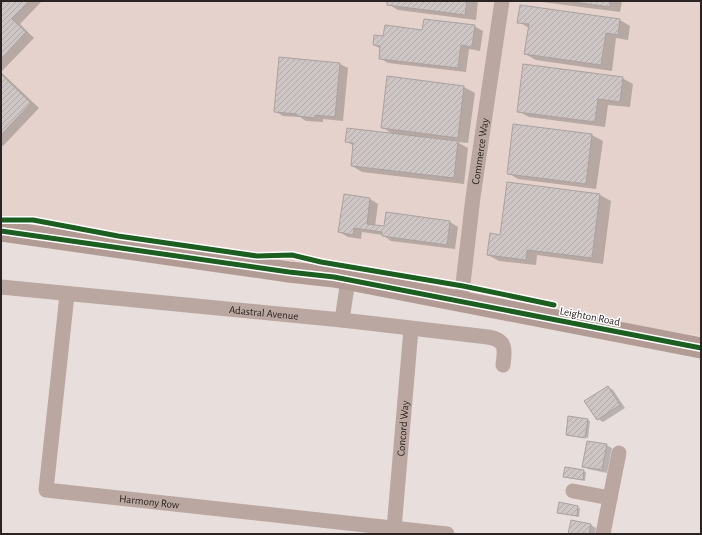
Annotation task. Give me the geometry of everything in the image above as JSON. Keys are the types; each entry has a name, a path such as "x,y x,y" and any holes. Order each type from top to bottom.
{"street":[{"name":"Commerce Way","path":"461,301 473,197 502,1"},
{"name":"Leighton Road","path":"1,231 348,280 701,348"},
{"path":"342,320 348,280"},
{"name":"Adastral Avenue","path":"1,287 67,295 342,320 496,338 502,342 505,350 503,365"},
{"name":"Harmony Row","path":"67,295 46,490 447,534"},
{"name":"Concord Way","path":"394,529 411,329"},
{"path":"603,534 619,453"},
{"path":"573,490 610,498"}],"shaded area":[{"path":"1,1 701,1 701,336 291,275 1,236"}],"building":[{"path":"1,1 30,1 12,19 26,32 1,59"},
{"path":"387,1 467,1 465,15 387,5"},
{"path":"566,1 610,1 610,7"},
{"path":"520,5 620,19 618,35 606,33 601,65 524,54 529,24 517,23"},
{"path":"424,19 475,25 472,47 461,45 458,68 379,59 380,46 373,45 374,35 383,36 385,25 422,30"},
{"path":"279,57 340,63 335,117 315,115 315,118 297,116 297,114 274,112"},
{"path":"523,64 623,77 620,102 598,99 595,122 517,112"},
{"path":"1,74 31,103 1,135"},
{"path":"387,76 464,86 458,138 381,128"},
{"path":"513,124 592,134 586,184 507,174"},
{"path":"347,128 458,141 454,178 351,166 353,143 345,142"},
{"path":"507,182 600,194 592,258 527,250 526,260 487,255 490,233 500,235"},
{"path":"344,194 370,198 367,224 384,226 386,212 450,221 447,245 382,236 382,232 354,228 353,235 338,232"},
{"path":"608,386 620,405 597,420 584,401"},
{"path":"568,416 588,419 585,438 566,435"},
{"path":"587,441 607,444 602,470 582,467"},
{"path":"565,467 584,470 583,480 563,477"},
{"path":"559,502 578,506 577,516 557,513"},
{"path":"571,520 591,524 589,534 568,534"}],"cycle path":[{"path":"1,220 33,220 118,236 257,256 292,255 321,262 463,286 554,305"},
{"path":"1,231 289,272 334,277 701,348"}]}
